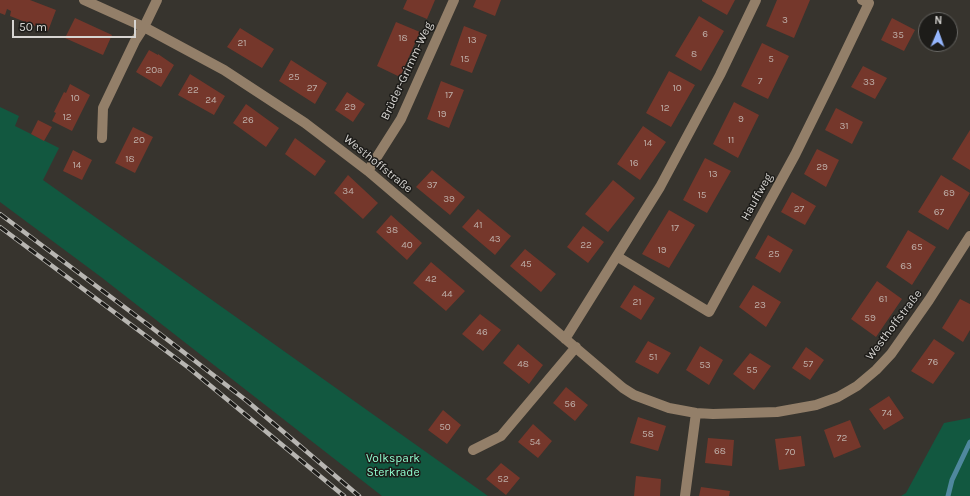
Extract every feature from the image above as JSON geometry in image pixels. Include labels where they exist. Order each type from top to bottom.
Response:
[{"type":"street","name":"Westhoffstraße","points":[[84,0],[144,27],[224,70],[305,123],[368,171],[623,388],[634,395],[669,408],[696,413],[754,413],[816,406],[838,397],[857,386],[876,370],[891,354],[922,312],[970,236]]},
{"type":"street","points":[[102,138],[103,108],[135,41],[144,27],[157,0]]},
{"type":"street","name":"Brüder-Grimm-Weg","points":[[368,171],[402,119],[454,0]]},
{"type":"street","points":[[565,339],[618,257],[660,187],[720,75],[756,0]]},
{"type":"street","name":"Hauffweg","points":[[618,257],[709,312],[795,154],[833,78],[869,3],[862,0]]},
{"type":"street","points":[[473,450],[501,436],[576,347]]},
{"type":"street","points":[[685,496],[696,413]]},
{"type":"green space","name":"Volkspark Sterkrade","points":[[0,107],[19,116],[15,126],[59,148],[43,180],[488,496],[382,496],[101,277],[0,202]]},
{"type":"green space","points":[[970,418],[970,496],[901,496],[906,493],[944,423]]},
{"type":"building","points":[[0,0],[30,0],[56,10],[48,31],[10,16],[11,11],[7,9],[5,15],[0,13]]},
{"type":"building","points":[[407,0],[435,0],[427,19],[403,9]]},
{"type":"building","points":[[476,0],[501,0],[495,16],[473,7]]},
{"type":"building","points":[[702,0],[735,0],[727,15]]},
{"type":"building","points":[[777,0],[810,0],[794,38],[766,26]]},
{"type":"building","points":[[699,16],[724,31],[701,71],[675,56]]},
{"type":"building","points":[[75,18],[112,35],[103,55],[65,38]]},
{"type":"building","points":[[892,18],[915,30],[904,51],[881,40]]},
{"type":"building","points":[[396,22],[420,32],[400,77],[377,66]]},
{"type":"building","points":[[464,26],[487,35],[472,73],[450,65]]},
{"type":"building","points":[[240,28],[274,49],[262,68],[227,47]]},
{"type":"building","points":[[762,43],[789,56],[768,99],[741,86]]},
{"type":"building","points":[[149,50],[158,54],[174,65],[161,87],[136,72]]},
{"type":"building","points":[[291,60],[327,83],[315,104],[279,81]]},
{"type":"building","points":[[863,66],[887,78],[875,99],[851,87]]},
{"type":"building","points":[[669,71],[695,85],[671,127],[646,113]]},
{"type":"building","points":[[190,74],[225,96],[214,115],[178,95]]},
{"type":"building","points":[[441,81],[464,90],[449,128],[427,119]]},
{"type":"building","points":[[70,84],[90,95],[72,131],[52,121],[56,113],[54,112],[64,92],[66,93]]},
{"type":"building","points":[[347,92],[365,104],[353,122],[335,110]]},
{"type":"building","points":[[734,102],[759,115],[738,158],[713,144]]},
{"type":"building","points":[[246,104],[279,128],[266,147],[233,123]]},
{"type":"building","points":[[836,108],[863,122],[852,144],[825,130]]},
{"type":"building","points":[[38,120],[52,127],[44,141],[31,134]]},
{"type":"building","points":[[643,126],[666,142],[640,180],[617,164]]},
{"type":"building","points":[[133,127],[153,137],[135,173],[115,163]]},
{"type":"building","points":[[970,130],[970,170],[952,159]]},
{"type":"building","points":[[295,138],[326,161],[315,176],[285,154]]},
{"type":"building","points":[[817,149],[839,160],[826,187],[804,174]]},
{"type":"building","points":[[73,150],[92,160],[82,180],[63,171]]},
{"type":"building","points":[[705,158],[731,171],[707,213],[683,200]]},
{"type":"building","points":[[432,170],[465,197],[450,215],[416,187]]},
{"type":"building","points":[[348,175],[378,203],[363,219],[334,193]]},
{"type":"building","points":[[941,175],[970,193],[948,230],[918,212]]},
{"type":"building","points":[[613,180],[635,198],[608,232],[585,214]]},
{"type":"building","points":[[792,192],[816,206],[805,225],[781,212]]},
{"type":"building","points":[[478,209],[511,236],[495,255],[462,227]]},
{"type":"building","points":[[669,210],[695,225],[669,268],[642,254]]},
{"type":"building","points":[[391,215],[422,243],[407,260],[376,232]]},
{"type":"building","points":[[583,226],[604,242],[588,263],[567,247]]},
{"type":"building","points":[[908,230],[936,247],[912,285],[886,267]]},
{"type":"building","points":[[768,235],[793,250],[780,273],[755,258]]},
{"type":"building","points":[[525,249],[556,274],[541,292],[510,266]]},
{"type":"building","points":[[431,262],[465,291],[446,311],[413,283]]},
{"type":"building","points":[[877,281],[902,299],[876,337],[851,319]]},
{"type":"building","points":[[634,285],[655,298],[641,320],[620,307]]},
{"type":"building","points":[[753,285],[781,302],[766,327],[739,307]]},
{"type":"building","points":[[960,299],[970,304],[970,330],[963,342],[942,328]]},
{"type":"building","points":[[480,314],[501,330],[483,351],[462,334]]},
{"type":"building","points":[[934,339],[955,353],[933,384],[911,371]]},
{"type":"building","points":[[648,341],[671,353],[658,374],[635,362]]},
{"type":"building","points":[[518,344],[543,365],[529,384],[503,363]]},
{"type":"building","points":[[700,346],[723,360],[709,385],[686,370]]},
{"type":"building","points":[[806,347],[824,360],[810,380],[792,368]]},
{"type":"building","points":[[750,353],[771,366],[754,390],[733,374]]},
{"type":"building","points":[[566,387],[588,405],[575,421],[553,403]]},
{"type":"building","points":[[889,396],[904,418],[884,430],[869,409]]},
{"type":"building","points":[[443,410],[461,425],[447,444],[428,430]]},
{"type":"building","points":[[638,417],[666,426],[658,451],[630,443]]},
{"type":"building","points":[[850,420],[861,447],[834,458],[824,430]]},
{"type":"building","points":[[533,424],[552,441],[538,458],[518,442]]},
{"type":"building","points":[[801,436],[805,466],[779,470],[775,439]]},
{"type":"building","points":[[708,438],[734,440],[732,466],[705,463]]},
{"type":"building","points":[[501,463],[520,478],[506,495],[486,479]]},
{"type":"building","points":[[636,476],[661,479],[660,496],[634,496]]},
{"type":"building","points":[[701,487],[730,491],[729,496],[699,496]]},
{"type":"waterway","points":[[948,496],[952,480],[970,442]]},
{"type":"railway","points":[[0,214],[247,401],[359,496]]},
{"type":"railway","points":[[0,227],[189,368],[344,496]]}]
